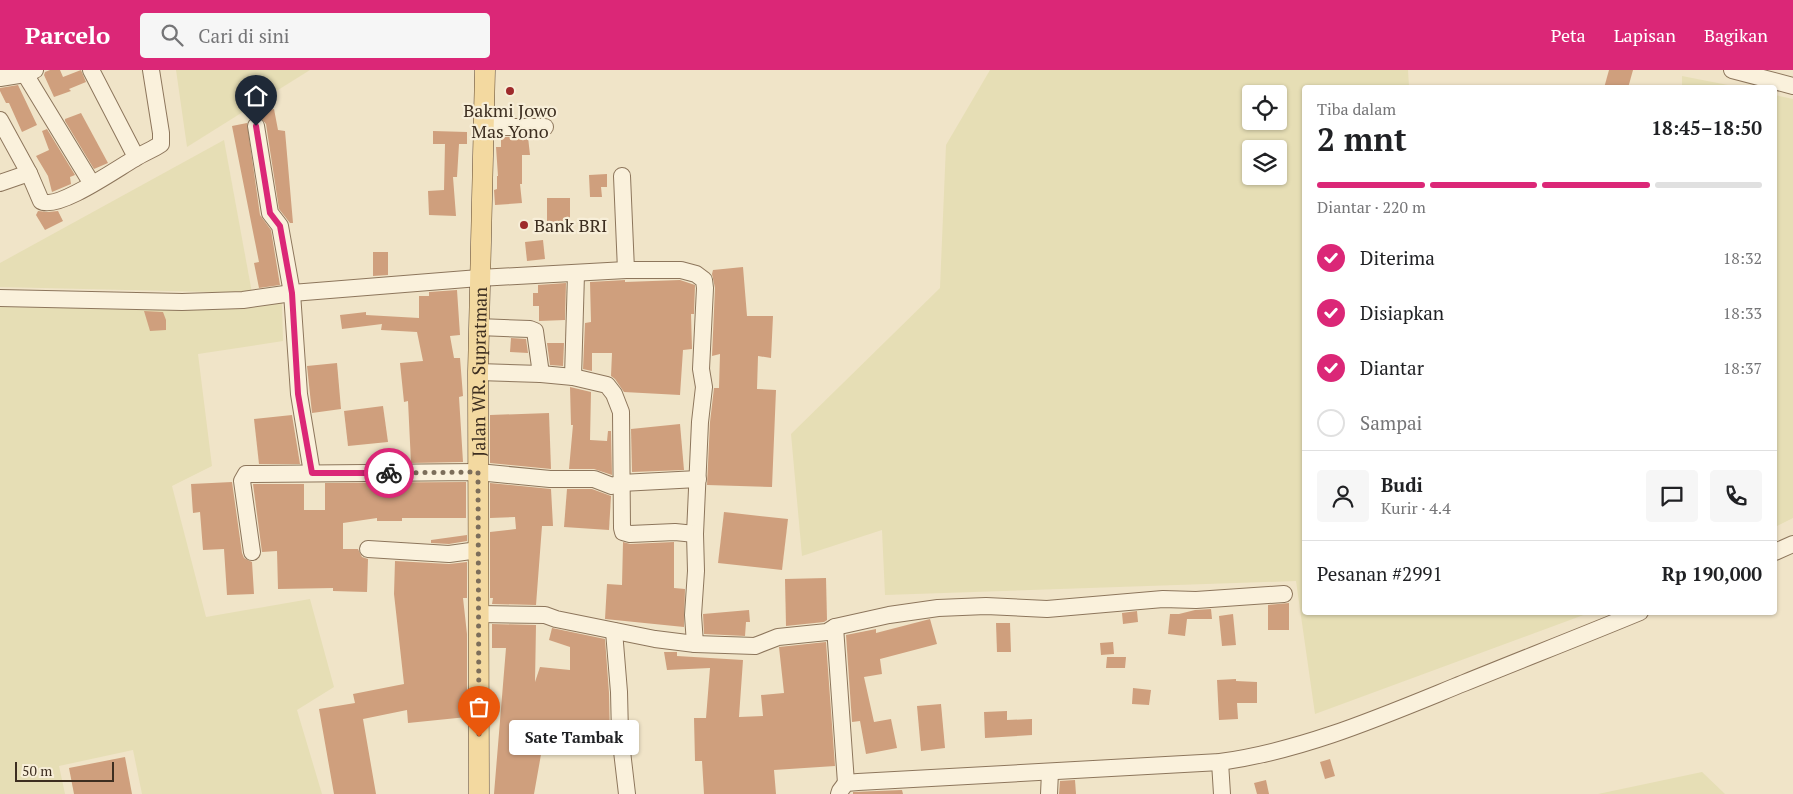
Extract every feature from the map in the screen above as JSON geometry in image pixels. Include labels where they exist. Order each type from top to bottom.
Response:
[{"type":"main road","name":"Jalan WR. Supratman","points":[[479,794],[478,327],[484,70]]},
{"type":"street","points":[[91,70],[136,157]]},
{"type":"street","points":[[0,120],[29,173],[41,201],[44,203],[60,200],[92,184],[161,144],[151,70]]},
{"type":"street","points":[[1732,70],[1793,86]]},
{"type":"street","points":[[0,78],[30,72],[92,184]]},
{"type":"street","points":[[256,126],[270,213],[280,226],[292,293],[298,394],[312,473]]},
{"type":"street","points":[[483,127],[545,127]]},
{"type":"street","points":[[0,183],[29,173]]},
{"type":"street","points":[[622,176],[626,270]]},
{"type":"street","points":[[0,298],[182,302],[243,300],[292,293],[479,278],[626,270],[681,270],[696,274],[704,280],[706,288],[701,369],[704,387],[700,422],[694,534],[696,571],[692,615],[695,644]]},
{"type":"street","points":[[573,377],[576,274]]},
{"type":"street","points":[[478,327],[530,329],[535,331],[541,374]]},
{"type":"street","points":[[478,372],[573,377],[607,385],[621,412],[623,532],[630,534],[675,532],[694,534]]},
{"type":"street","points":[[252,552],[242,481],[246,474],[478,472],[550,479],[594,480],[612,486],[621,483],[698,479]]},
{"type":"street","points":[[1777,551],[1793,544]]},
{"type":"street","points":[[368,549],[449,554],[478,550]]},
{"type":"street","points":[[479,614],[545,615],[655,640],[695,644],[755,646],[778,637],[827,632],[835,627],[889,615],[938,608],[986,606],[1046,609],[1163,599],[1196,600],[1284,594]]},
{"type":"street","points":[[835,627],[843,789],[1050,772],[1220,762],[1257,757],[1321,738],[1383,716],[1633,615]]},
{"type":"street","points":[[614,631],[620,734],[627,794]]},
{"type":"street","points":[[1220,762],[1222,794]]},
{"type":"street","points":[[1049,794],[1050,772]]},
{"type":"shaded area","points":[[176,70],[310,70],[187,147]]},
{"type":"shaded area","points":[[990,70],[1408,70],[1409,85],[1302,85],[1302,615],[1584,615],[1315,714],[1296,581],[885,595],[882,530],[802,556],[791,434],[940,288],[946,145]]},
{"type":"shaded area","points":[[1682,76],[1728,85],[1682,85]]},
{"type":"shaded area","points":[[1777,95],[1793,99],[1793,518],[1777,526]]},
{"type":"shaded area","points":[[224,140],[252,293],[0,287],[0,263]]},
{"type":"shaded area","points":[[282,303],[283,341],[198,354],[212,466],[172,486],[206,617],[310,599],[334,687],[297,710],[322,794],[142,794],[133,750],[59,766],[65,794],[0,794],[0,307],[243,309]]},
{"type":"shaded area","points":[[1702,772],[1725,794],[1598,794]]},
{"type":"building","points":[[60,70],[63,77],[81,70],[86,82],[69,89],[71,91],[54,97],[44,75],[45,72]]},
{"type":"building","points":[[1609,70],[1633,70],[1629,85],[1605,85]]},
{"type":"building","points":[[18,85],[37,125],[22,132],[9,103],[6,103],[0,91],[0,88]]},
{"type":"building","points":[[274,109],[278,130],[285,131],[293,223],[290,223],[279,209],[266,124],[260,117],[259,112]]},
{"type":"building","points":[[81,113],[108,163],[94,169],[65,121],[65,119]]},
{"type":"building","points":[[247,123],[260,215],[271,230],[280,285],[259,288],[254,263],[259,262],[232,126]]},
{"type":"building","points":[[47,129],[75,175],[70,177],[71,184],[52,192],[48,176],[36,156],[49,150],[42,131]]},
{"type":"building","points":[[433,131],[467,132],[467,144],[459,144],[457,177],[453,177],[456,216],[429,215],[428,191],[444,190],[445,144],[433,144]]},
{"type":"building","points":[[501,137],[528,137],[530,155],[522,155],[522,184],[520,184],[522,203],[495,205],[494,190],[497,189],[498,176],[496,147],[501,147]]},
{"type":"building","points":[[607,174],[607,187],[601,187],[602,197],[590,197],[589,175]]},
{"type":"building","points":[[547,198],[570,198],[570,232],[547,232]]},
{"type":"building","points":[[38,211],[58,211],[63,221],[45,230],[36,215]]},
{"type":"building","points":[[543,240],[545,259],[527,261],[525,242]]},
{"type":"building","points":[[373,252],[388,252],[388,275],[373,276]]},
{"type":"building","points":[[743,267],[747,316],[773,316],[771,358],[758,356],[757,389],[776,390],[772,487],[707,485],[710,422],[714,388],[719,388],[720,354],[712,356],[715,288],[712,274],[713,270]]},
{"type":"building","points":[[625,280],[625,282],[680,280],[695,285],[694,314],[691,314],[692,349],[683,350],[680,395],[624,392],[611,376],[612,353],[592,353],[592,371],[583,369],[585,323],[591,322],[590,282]]},
{"type":"building","points":[[566,283],[565,320],[539,321],[539,306],[533,306],[533,293],[538,293],[538,285]]},
{"type":"building","points":[[457,290],[460,335],[450,336],[454,358],[460,358],[463,396],[459,397],[463,462],[411,463],[408,401],[404,402],[400,363],[423,361],[417,332],[381,330],[382,324],[342,329],[340,315],[366,312],[366,315],[419,318],[419,296],[429,296],[429,292]]},
{"type":"building","points":[[144,311],[163,312],[166,320],[166,330],[150,331]]},
{"type":"building","points":[[511,338],[526,339],[528,353],[510,352]]},
{"type":"building","points":[[547,343],[564,343],[563,366],[550,365]]},
{"type":"building","points":[[337,363],[341,409],[312,413],[307,366]]},
{"type":"building","points":[[570,387],[591,392],[590,440],[607,441],[608,431],[611,431],[612,475],[594,469],[569,469],[573,425],[571,425]]},
{"type":"building","points":[[383,406],[388,442],[348,446],[344,411]]},
{"type":"building","points":[[549,413],[551,469],[490,463],[490,415]]},
{"type":"building","points":[[292,415],[300,464],[259,464],[254,419]]},
{"type":"building","points":[[680,424],[684,470],[632,472],[631,429]]},
{"type":"building","points":[[232,482],[242,553],[244,558],[252,562],[254,594],[227,595],[224,549],[203,550],[200,512],[193,513],[191,484]]},
{"type":"building","points":[[466,482],[466,518],[402,518],[402,521],[377,521],[377,518],[343,523],[343,549],[358,549],[362,557],[368,559],[367,592],[333,591],[333,588],[278,589],[277,551],[262,552],[253,484],[304,484],[304,510],[325,510],[325,483]]},
{"type":"building","points":[[490,483],[551,489],[553,526],[542,526],[536,605],[492,604],[493,598],[490,598],[490,532],[516,529],[515,517],[490,518]]},
{"type":"building","points":[[567,489],[592,489],[611,496],[609,530],[564,527]]},
{"type":"building","points":[[724,512],[788,519],[782,570],[718,563]]},
{"type":"building","points":[[467,535],[467,541],[449,544],[431,543],[431,540]]},
{"type":"building","points":[[623,542],[630,544],[674,542],[674,588],[685,589],[684,627],[605,619],[607,584],[622,585]]},
{"type":"building","points":[[395,561],[449,564],[467,562],[467,598],[463,598],[467,634],[467,717],[408,723],[407,710],[363,719],[376,794],[334,794],[319,709],[355,703],[353,694],[404,684],[394,594]]},
{"type":"building","points":[[826,578],[827,620],[824,622],[786,626],[785,579]]},
{"type":"building","points":[[1289,603],[1289,630],[1268,630],[1268,605]]},
{"type":"building","points":[[1211,609],[1212,619],[1187,619],[1185,636],[1168,634],[1170,614]]},
{"type":"building","points":[[749,610],[750,622],[746,622],[745,636],[704,634],[703,614]]},
{"type":"building","points":[[1137,611],[1138,622],[1123,624],[1122,613]]},
{"type":"building","points":[[1233,614],[1236,645],[1222,646],[1219,616]]},
{"type":"building","points":[[930,619],[937,644],[880,659],[882,674],[864,677],[874,722],[891,719],[897,748],[866,754],[860,721],[852,722],[846,635],[876,629],[876,633]]},
{"type":"building","points":[[996,623],[1010,623],[1011,652],[997,652]]},
{"type":"building","points":[[492,624],[536,625],[535,682],[540,667],[570,670],[570,647],[549,640],[552,628],[605,639],[610,739],[545,732],[534,794],[494,794],[506,648],[492,648]]},
{"type":"building","points":[[826,642],[835,766],[774,770],[776,794],[704,794],[702,761],[695,761],[694,718],[706,718],[710,668],[667,670],[664,652],[677,652],[677,656],[743,660],[739,717],[763,716],[761,695],[784,693],[779,647]]},
{"type":"building","points":[[1113,642],[1114,654],[1101,655],[1100,643]]},
{"type":"building","points":[[1107,657],[1126,657],[1125,668],[1106,668]]},
{"type":"building","points":[[1236,679],[1236,681],[1257,682],[1257,703],[1237,703],[1238,719],[1219,720],[1217,680]]},
{"type":"building","points":[[1133,688],[1151,690],[1149,705],[1132,704]]},
{"type":"building","points":[[941,704],[945,748],[921,751],[917,706]]},
{"type":"building","points":[[1007,711],[1007,720],[1032,719],[1032,735],[985,738],[984,712]]},
{"type":"building","points":[[125,757],[132,794],[74,794],[69,768]]},
{"type":"building","points":[[1330,759],[1335,776],[1325,779],[1320,762]]},
{"type":"building","points":[[1075,780],[1076,794],[1059,794],[1060,781]]},
{"type":"building","points":[[1266,780],[1269,794],[1257,794],[1254,783]]},
{"type":"building","points":[[902,790],[903,794],[853,794],[853,792]]},
{"type":"way so far","points":[[389,473],[478,472],[479,737]]},
{"type":"place","name":"Bakmi Jowo Mas Yono","points":[[510,91]]},
{"type":"place","name":"Bank BRI","points":[[524,225]]},
{"type":"place","name":"Sate Tambak","points":[[479,737]]},
{"type":"route","points":[[256,126],[270,213],[280,226],[292,293],[298,394],[312,473],[389,473]]}]
